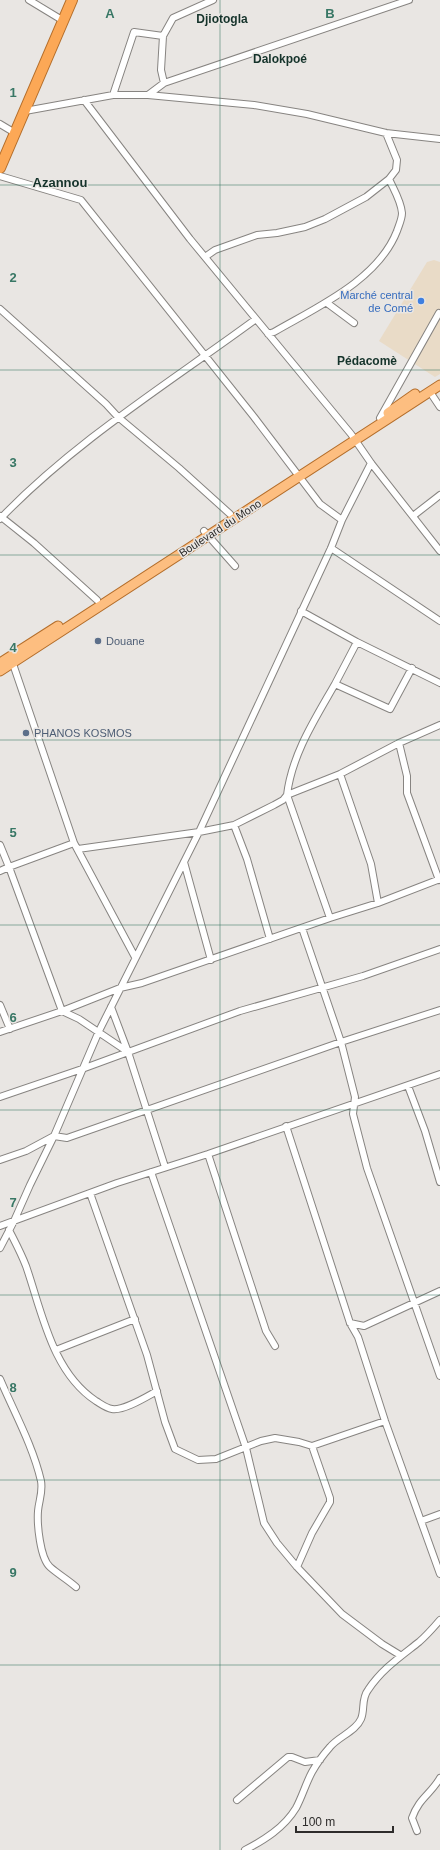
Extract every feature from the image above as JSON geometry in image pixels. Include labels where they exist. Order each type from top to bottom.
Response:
[{"type":"highway","points":[[0,168],[25,112],[62,20],[72,0]]},
{"type":"main road","name":"Boulevard du Mono","points":[[0,663],[12,659],[206,534],[440,378]]},
{"type":"main road","name":"Boulevard du Mono","points":[[353,437],[440,385]]},
{"type":"main road","name":"Boulevard du Mono","points":[[0,671],[12,659],[97,600],[206,534],[230,514],[298,473]]},
{"type":"street","points":[[29,0],[62,20]]},
{"type":"street","points":[[164,83],[161,70],[163,36],[173,18],[212,0]]},
{"type":"street","points":[[148,95],[164,83],[409,0]]},
{"type":"street","points":[[113,95],[134,32],[163,36]]},
{"type":"street","points":[[25,112],[113,95],[148,95],[254,105],[307,114],[386,133],[440,139]]},
{"type":"street","points":[[84,100],[204,257],[353,437],[371,463],[440,551]]},
{"type":"street","points":[[0,124],[15,133]]},
{"type":"street","points":[[204,257],[215,250],[256,235],[277,233],[305,227],[318,222],[366,197],[389,179],[396,170],[397,160],[386,133]]},
{"type":"street","points":[[0,176],[81,200],[298,473],[320,504],[342,520]]},
{"type":"street","points":[[268,334],[327,303],[356,281],[384,256],[392,242],[400,221],[402,210],[389,179]]},
{"type":"street","points":[[327,303],[354,323]]},
{"type":"street","points":[[0,309],[106,404],[118,417],[180,468],[230,514]]},
{"type":"street","points":[[380,418],[439,313]]},
{"type":"street","points":[[97,600],[34,543],[0,518],[29,490],[118,417],[256,319]]},
{"type":"street","points":[[430,392],[440,407]]},
{"type":"street","points":[[0,1248],[54,1136],[98,1031],[199,832],[331,548],[342,520],[371,463]]},
{"type":"street","points":[[413,516],[440,495]]},
{"type":"street","points":[[206,534],[236,566]]},
{"type":"street","points":[[331,548],[440,621]]},
{"type":"street","points":[[301,611],[357,642],[440,683]]},
{"type":"street","points":[[330,918],[286,795],[288,782],[298,753],[357,642]]},
{"type":"street","points":[[12,659],[74,843],[135,957]]},
{"type":"street","points":[[335,684],[390,709],[412,668]]},
{"type":"street","points":[[78,849],[199,832],[234,825],[278,802],[286,795],[340,774],[400,743],[440,726]]},
{"type":"street","points":[[0,1032],[62,1011],[120,988],[142,983],[211,960],[330,918],[378,903],[439,880],[407,793],[407,776],[400,743]]},
{"type":"street","points":[[340,774],[371,864],[378,903]]},
{"type":"street","points":[[234,825],[247,859],[270,939]]},
{"type":"street","points":[[0,871],[74,843]]},
{"type":"street","points":[[0,845],[62,1011],[98,1031],[128,1052]]},
{"type":"street","points":[[184,862],[211,960]]},
{"type":"street","points":[[302,928],[341,1042],[355,1104],[353,1114],[367,1168],[440,1376]]},
{"type":"street","points":[[0,1097],[82,1069],[240,1011],[363,976],[440,949]]},
{"type":"street","points":[[0,1005],[10,1029]]},
{"type":"street","points":[[111,1007],[128,1052],[164,1167]]},
{"type":"street","points":[[0,1160],[26,1151],[54,1136],[67,1138],[146,1109],[341,1042],[440,1010]]},
{"type":"street","points":[[0,1226],[164,1167],[208,1154],[440,1074]]},
{"type":"street","points":[[408,1086],[425,1130],[440,1182]]},
{"type":"street","points":[[286,1126],[350,1323],[358,1337],[385,1420],[440,1574]]},
{"type":"street","points":[[208,1154],[266,1332],[275,1346]]},
{"type":"street","points":[[151,1172],[246,1448],[264,1523],[277,1543],[297,1567],[342,1614],[382,1644],[400,1655]]},
{"type":"street","points":[[90,1193],[147,1355],[171,1441],[175,1449],[180,1453],[198,1460],[210,1460],[246,1448],[261,1441],[275,1438],[312,1446],[385,1420]]},
{"type":"street","points":[[9,1230],[26,1265],[56,1350],[64,1367],[74,1382],[85,1393],[104,1406],[112,1409],[121,1409],[157,1391]]},
{"type":"street","points":[[358,1337],[364,1326],[440,1291]]},
{"type":"street","points":[[56,1350],[134,1319]]},
{"type":"street","points":[[350,1323],[364,1326]]},
{"type":"street","points":[[0,1379],[28,1441],[41,1481],[42,1493],[39,1501],[38,1517],[39,1535],[45,1560],[49,1567],[76,1587]]},
{"type":"street","points":[[297,1567],[312,1532],[330,1502],[330,1498],[312,1446]]},
{"type":"street","points":[[421,1520],[440,1514]]},
{"type":"street","points":[[245,1850],[267,1838],[296,1809],[312,1771],[336,1740],[359,1723],[362,1718],[362,1703],[366,1691],[400,1655],[421,1641],[440,1620]]},
{"type":"street","points":[[237,1800],[288,1757],[305,1762],[320,1760]]},
{"type":"street","points":[[417,1831],[412,1818],[415,1809],[425,1794],[437,1784],[440,1778]]},
{"type":"shaded area","name":"Marché central de Comé","points":[[434,260],[440,262],[440,374],[435,377],[379,341],[427,262]]},
{"type":"place","name":"Marché central de Comé","points":[[421,301]]},
{"type":"place","name":"Douane","points":[[98,641]]},
{"type":"place","name":"PHANOS KOSMOS","points":[[26,733]]},
{"type":"district","name":"Djiotogla","points":[[222,19]]},
{"type":"district","name":"Dalokpoé","points":[[280,59]]},
{"type":"district","name":"Azannou","points":[[60,182]]},
{"type":"district","name":"Pédacomè","points":[[367,361]]}]
